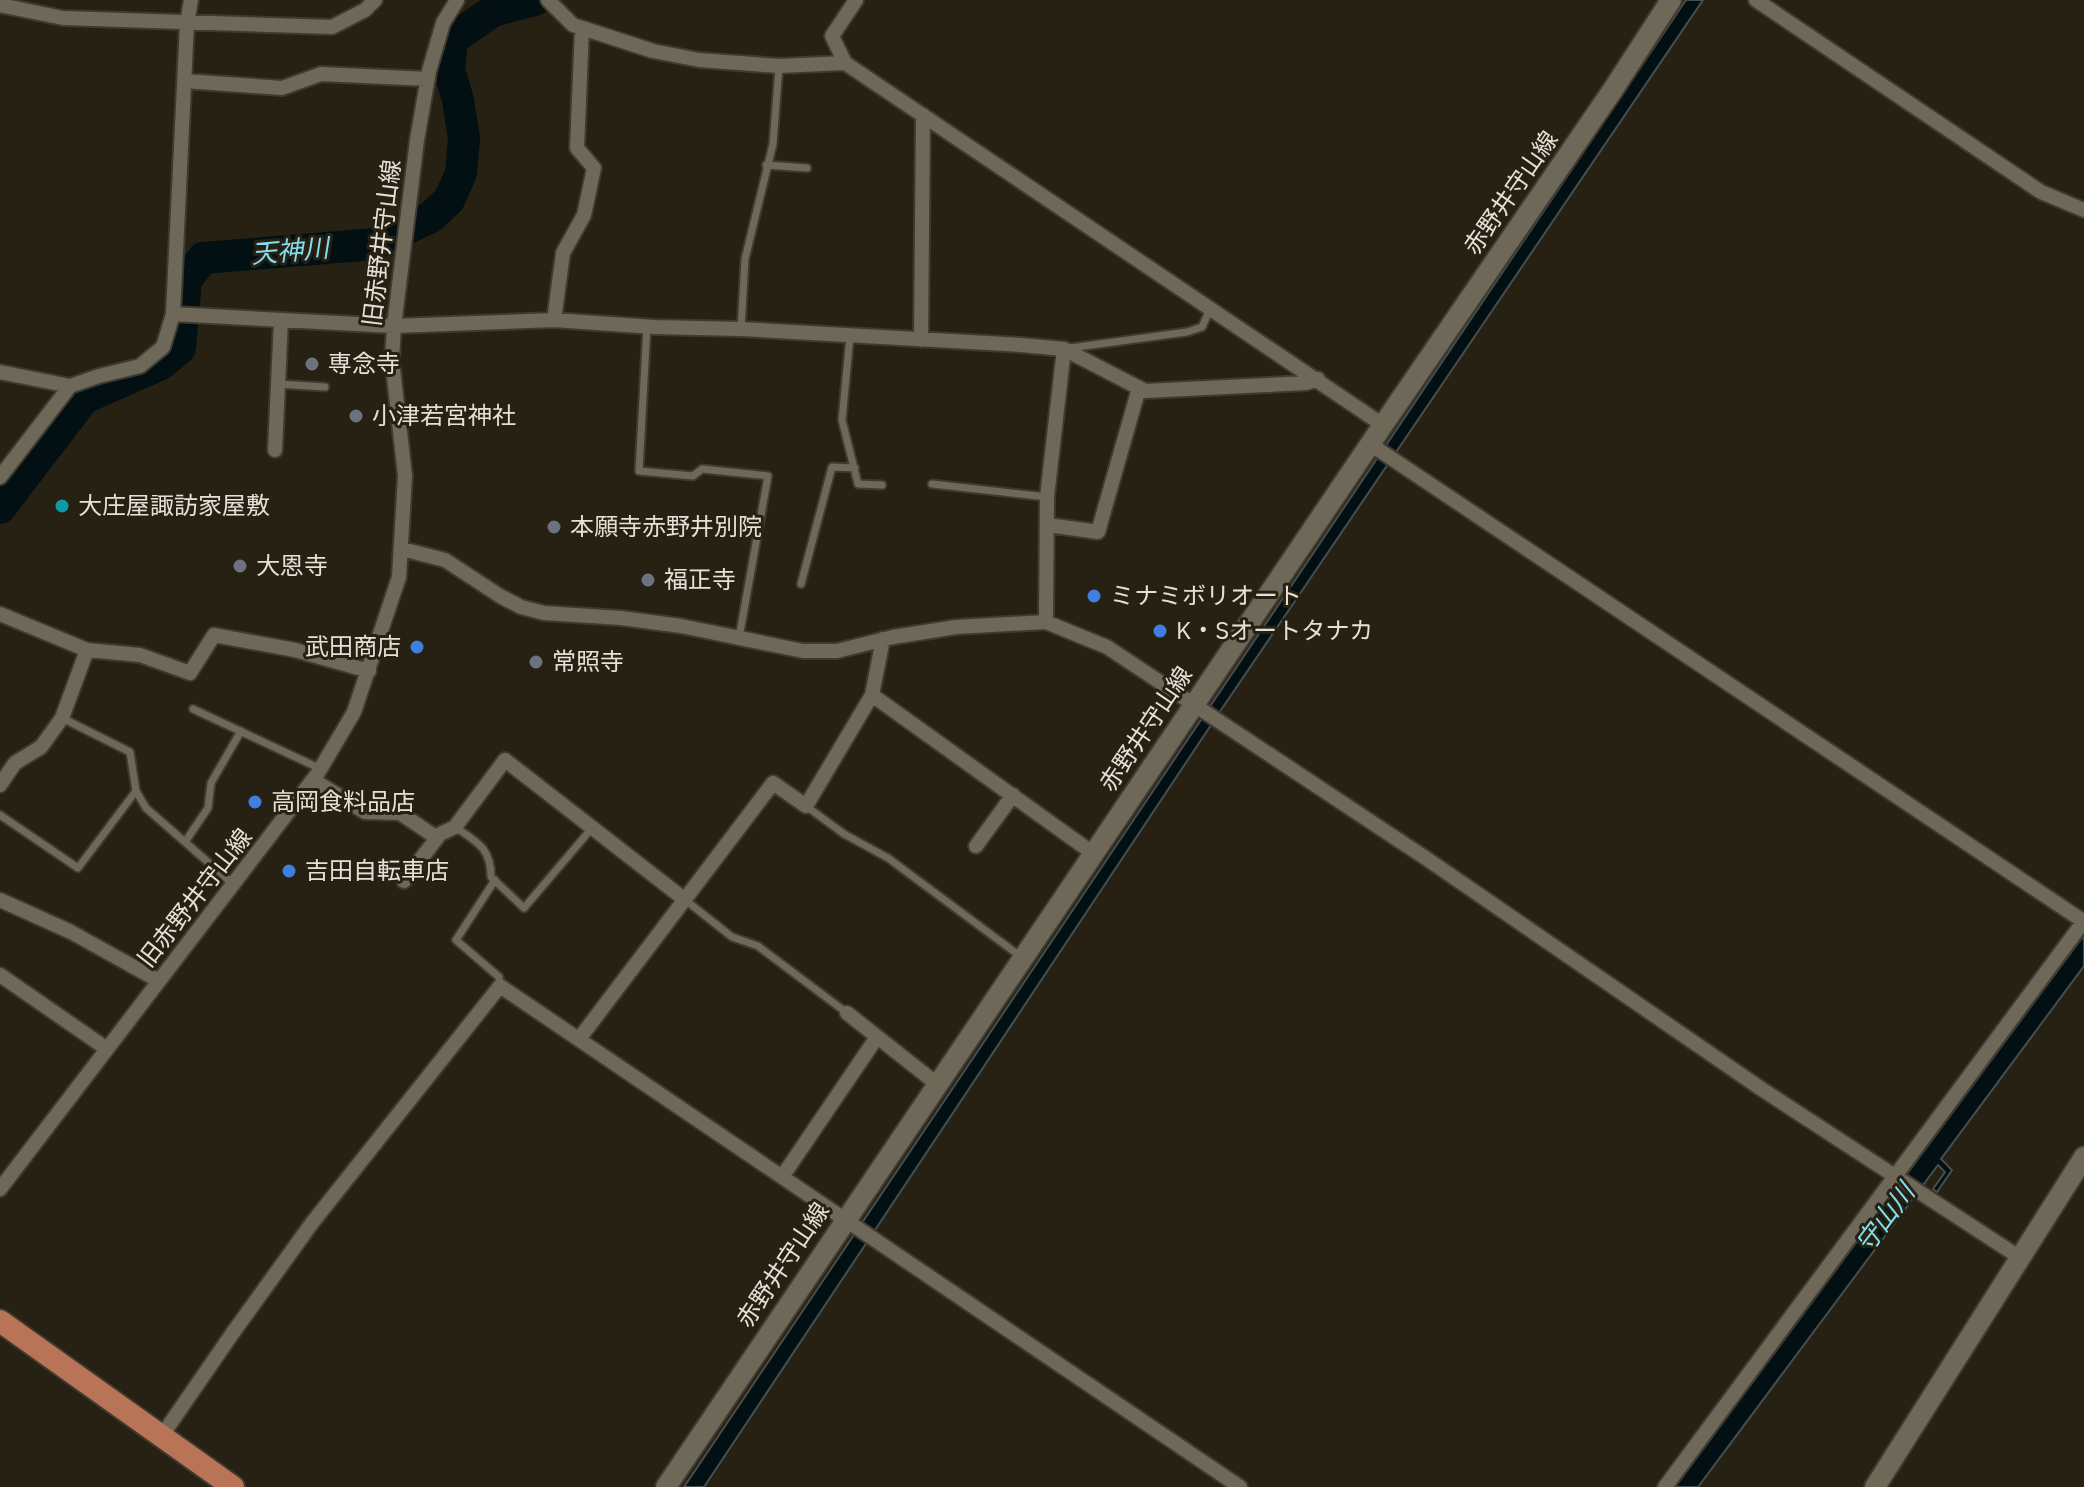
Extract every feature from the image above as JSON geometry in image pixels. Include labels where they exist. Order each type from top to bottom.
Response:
[{"type":"main road","name":"赤野井守山線","points":[[666,1487],[1671,0]]},
{"type":"main road","points":[[1875,1487],[2084,1157]]},
{"type":"main road","points":[[0,1321],[233,1487]]},
{"type":"street","points":[[0,372],[70,386],[140,366],[163,347],[173,314],[187,23],[191,0]]},
{"type":"street","points":[[0,5],[63,18],[293,23],[332,27],[365,10],[375,0]]},
{"type":"street","name":"旧赤野井守山線","points":[[0,1189],[317,774],[354,712],[399,577],[405,476],[392,359],[394,326],[415,155],[428,79],[443,23],[457,0]]},
{"type":"street","points":[[548,0],[573,25],[668,54],[699,60],[779,66],[845,63]]},
{"type":"street","points":[[856,0],[832,36],[845,63],[1383,425]]},
{"type":"street","points":[[1756,0],[2041,192],[2084,210]]},
{"type":"street","points":[[554,320],[563,253],[584,215],[594,168],[577,148],[582,28]]},
{"type":"street","points":[[185,81],[282,88],[321,74],[428,79]]},
{"type":"street","points":[[921,340],[923,115]]},
{"type":"street","points":[[173,314],[394,326],[554,320],[1064,349],[1145,391],[1212,390],[1306,383],[1318,379]]},
{"type":"street","points":[[275,450],[281,320]]},
{"type":"street","points":[[1046,622],[1047,497],[1064,349]]},
{"type":"street","points":[[0,477],[70,386]]},
{"type":"street","points":[[1048,525],[1098,532],[1139,388]]},
{"type":"street","points":[[1370,444],[2084,921],[1665,1487]]},
{"type":"street","points":[[402,549],[445,560],[500,596],[532,610],[636,620],[803,651],[837,651],[883,639],[956,627],[1046,622],[1107,647],[1763,1090],[2019,1257]]},
{"type":"street","points":[[0,614],[87,650],[140,655],[190,673],[214,635],[295,650],[369,671]]},
{"type":"street","points":[[579,1039],[773,783],[806,806],[872,695],[883,639]]},
{"type":"street","points":[[0,785],[15,763],[41,747],[62,718],[87,650]]},
{"type":"street","points":[[872,695],[1094,854]]},
{"type":"street","points":[[404,881],[437,838],[455,827],[505,760],[684,899]]},
{"type":"street","points":[[317,774],[365,812],[400,813],[437,838]]},
{"type":"street","points":[[976,846],[1013,795]]},
{"type":"street","points":[[0,900],[71,932],[159,981]]},
{"type":"street","points":[[0,976],[107,1049]]},
{"type":"street","points":[[161,1437],[312,1223],[500,986],[1240,1487]]},
{"type":"street","points":[[847,1013],[937,1084]]},
{"type":"street","points":[[782,1177],[877,1037]]},
{"type":"lane","points":[[741,329],[745,259],[773,144],[779,66]]},
{"type":"lane","points":[[766,165],[807,168]]},
{"type":"lane","points":[[1064,349],[1187,332],[1202,327],[1211,307]]},
{"type":"lane","points":[[647,326],[639,471],[693,476],[702,469],[768,476],[739,638]]},
{"type":"lane","points":[[850,336],[842,420],[858,484],[882,485]]},
{"type":"lane","points":[[278,384],[325,387]]},
{"type":"lane","points":[[801,584],[832,467],[855,468]]},
{"type":"lane","points":[[932,484],[1047,497]]},
{"type":"lane","points":[[193,709],[241,731],[317,774]]},
{"type":"lane","points":[[62,718],[130,752],[136,791],[146,808],[233,884]]},
{"type":"lane","points":[[185,842],[208,808],[211,783],[241,731]]},
{"type":"lane","points":[[0,815],[78,868],[136,791]]},
{"type":"lane","points":[[806,806],[844,834],[888,858],[1023,959]]},
{"type":"lane","points":[[455,827],[482,846],[491,862],[491,877],[524,908],[592,828]]},
{"type":"lane","points":[[495,880],[456,940],[499,977],[500,986]]},
{"type":"lane","points":[[684,899],[732,937],[758,946],[847,1013]]},
{"type":"water","points":[[1686,0],[1703,0],[1221,710],[704,1487],[684,1487]]},
{"type":"water","name":"守山川","points":[[2084,935],[2084,966],[1941,1159],[1952,1170],[1937,1192],[1933,1189],[1945,1172],[1938,1165],[1698,1487],[1675,1487]]},
{"type":"waterway","name":"天神川","points":[[0,508],[84,398],[161,364],[180,348],[186,280],[203,258],[375,244],[431,217],[449,200],[461,173],[464,139],[458,100],[449,70],[452,39],[493,11],[535,0]]},
{"type":"place","name":"専念寺","points":[[312,364]]},
{"type":"place","name":"小津若宮神社","points":[[356,416]]},
{"type":"place","name":"大庄屋諏訪家屋敷","points":[[62,506]]},
{"type":"place","name":"本願寺赤野井別院","points":[[554,527]]},
{"type":"place","name":"大恩寺","points":[[240,566]]},
{"type":"place","name":"福正寺","points":[[648,580]]},
{"type":"place","name":"ミナミボリオート","points":[[1094,596]]},
{"type":"place","name":"K・Sオートタナカ","points":[[1160,631]]},
{"type":"place","name":"武田商店","points":[[417,647]]},
{"type":"place","name":"常照寺","points":[[536,662]]},
{"type":"place","name":"高岡食料品店","points":[[255,802]]},
{"type":"place","name":"吉田自転車店","points":[[289,871]]}]
